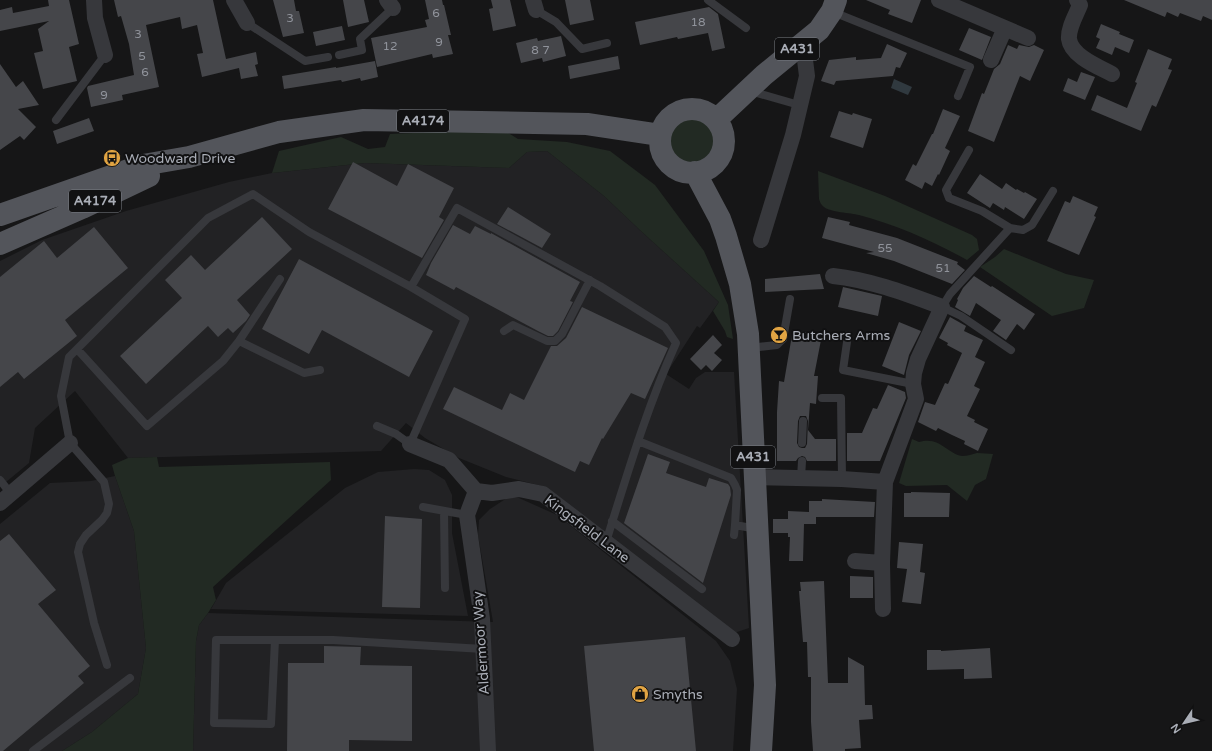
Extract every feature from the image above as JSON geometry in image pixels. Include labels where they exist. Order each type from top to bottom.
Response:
[{"type":"main road","name":"A431","points":[[716,120],[764,75],[819,30],[834,6]]},
{"type":"main road","points":[[694,109],[706,112],[716,120],[722,129],[724,138],[722,151],[715,162],[707,169],[686,172],[674,167],[665,158],[661,146],[660,135],[671,116],[682,110],[694,109]]},
{"type":"main road","name":"A4174","points":[[0,215],[143,165],[188,157],[279,132],[364,120],[587,124],[660,135]]},
{"type":"main road","name":"A4174","points":[[0,244],[82,208],[188,157]]},
{"type":"main road","name":"A431","points":[[694,172],[720,219],[726,236],[740,284],[748,334],[765,685],[761,751]]},
{"type":"main road","name":"A4174","points":[[0,232],[82,208]]},
{"type":"street","points":[[94,0],[95,18],[105,55]]},
{"type":"street","points":[[234,0],[246,23]]},
{"type":"street","points":[[939,0],[1028,38]]},
{"type":"street","points":[[1077,0],[1080,5],[1070,30],[1069,39],[1073,50],[1083,58],[1112,74]]},
{"type":"street","points":[[991,60],[1005,28]]},
{"type":"street","points":[[761,240],[793,135],[807,76],[803,44]]},
{"type":"street","points":[[833,276],[871,283],[942,307],[918,359],[913,384],[916,399],[884,482],[882,563],[883,609]]},
{"type":"street","points":[[5,498],[70,444]]},
{"type":"street","points":[[410,444],[449,460],[476,490]]},
{"type":"street","points":[[754,477],[842,479],[884,482]]},
{"type":"street","name":"Kingsfield Lane","points":[[476,490],[492,493],[519,489],[543,494],[732,639]]},
{"type":"street","name":"Aldermoor Way","points":[[476,490],[467,515],[482,618],[488,751]]},
{"type":"street","points":[[856,561],[882,563]]},
{"type":"lane","points":[[708,0],[746,28]]},
{"type":"lane","points":[[339,55],[362,50],[360,38],[390,4]]},
{"type":"lane","points":[[534,5],[556,22],[582,48],[607,43]]},
{"type":"lane","points":[[834,6],[970,67],[958,96]]},
{"type":"lane","points":[[246,23],[305,60],[328,57]]},
{"type":"lane","points":[[56,120],[105,55]]},
{"type":"lane","points":[[748,90],[800,105]]},
{"type":"lane","points":[[969,150],[946,190],[950,198],[982,211],[1010,228],[1023,230],[1032,224],[1053,190]]},
{"type":"lane","points":[[107,665],[94,623],[78,552],[80,544],[86,535],[102,520],[107,513],[109,504],[104,482],[70,444],[61,396],[69,357],[208,218],[253,194],[309,232],[411,287],[465,320],[410,444],[396,434],[377,426]]},
{"type":"lane","points":[[411,287],[457,208],[590,280],[665,327],[676,343],[661,376],[638,441],[606,542]]},
{"type":"lane","points":[[1010,228],[950,294],[942,307],[961,316],[1011,350]]},
{"type":"lane","points":[[77,349],[148,426],[223,361],[239,341],[280,279]]},
{"type":"lane","points":[[504,331],[513,326],[547,341],[555,341],[562,334],[590,280]]},
{"type":"lane","points":[[748,348],[777,345],[783,339],[790,299]]},
{"type":"lane","points":[[848,335],[843,370],[913,384]]},
{"type":"lane","points":[[239,341],[304,373],[320,370]]},
{"type":"lane","points":[[822,398],[841,398],[842,479]]},
{"type":"lane","points":[[802,443],[803,420]]},
{"type":"lane","points":[[638,441],[730,478],[737,490],[734,535]]},
{"type":"lane","points":[[802,461],[802,478]]},
{"type":"lane","points":[[0,480],[5,498]]},
{"type":"lane","points":[[423,507],[467,515]]},
{"type":"lane","points":[[444,511],[445,588]]},
{"type":"lane","points":[[612,521],[702,589]]},
{"type":"lane","points":[[735,525],[758,529]]},
{"type":"lane","points":[[275,640],[271,724],[214,723],[216,640],[275,640],[333,640],[483,649]]},
{"type":"lane","points":[[33,751],[130,678]]},
{"type":"shaded area","points":[[894,79],[912,87],[908,95],[891,88]]},
{"type":"shaded area","points":[[692,116],[702,118],[710,123],[715,131],[717,141],[715,151],[710,159],[702,164],[692,166],[682,164],[674,159],[669,151],[667,141],[669,131],[674,123],[682,118]]},
{"type":"shaded area","points":[[502,129],[518,139],[567,142],[610,151],[655,185],[704,251],[728,305],[733,339],[727,337],[713,311],[719,302],[604,196],[547,151],[527,152],[509,168],[365,163],[272,173],[279,151],[341,137],[368,149],[385,147],[390,134]]},
{"type":"shaded area","points":[[547,151],[604,196],[719,302],[700,328],[697,326],[666,374],[689,389],[696,378],[705,372],[734,372],[749,628],[734,633],[542,486],[506,477],[459,458],[425,438],[406,423],[381,451],[128,458],[75,391],[35,428],[29,463],[0,487],[0,261],[42,240],[126,211],[229,182],[272,173],[365,163],[509,168],[527,152]]},
{"type":"shaded area","points":[[818,171],[885,196],[972,235],[977,239],[979,250],[967,260],[941,246],[901,229],[859,215],[827,209],[822,205],[819,199]]},
{"type":"shaded area","points":[[1004,249],[1066,274],[1094,280],[1084,308],[1052,316],[980,267]]},
{"type":"shaded area","points":[[912,439],[919,442],[932,441],[938,443],[951,452],[962,456],[977,453],[993,454],[986,479],[975,485],[967,501],[947,485],[906,486],[899,483]]},
{"type":"shaded area","points":[[157,457],[159,467],[330,462],[331,480],[213,587],[216,600],[199,625],[196,641],[193,751],[62,751],[92,732],[138,694],[146,648],[134,531],[112,465],[128,458]]},
{"type":"shaded area","points":[[414,469],[429,470],[445,480],[452,495],[452,533],[468,616],[211,609],[226,583],[345,488],[378,472]]},
{"type":"shaded area","points":[[115,476],[134,531],[146,648],[138,694],[92,732],[62,751],[0,751],[0,524],[50,483],[91,481]]},
{"type":"shaded area","points":[[507,498],[519,498],[557,515],[716,641],[730,661],[737,689],[733,751],[193,751],[196,641],[199,625],[208,613],[493,622],[478,535],[479,520],[490,509]]},
{"type":"building","points":[[48,0],[69,0],[79,44],[69,47],[77,81],[43,89],[34,53],[43,51],[38,29],[49,21],[0,31],[0,10],[12,7],[13,13],[49,6]]},
{"type":"building","points":[[114,0],[213,0],[226,59],[256,52],[258,64],[255,65],[258,76],[241,79],[239,68],[202,77],[197,54],[203,53],[197,25],[182,29],[180,17],[146,25],[159,87],[122,95],[123,100],[91,107],[87,88],[88,86],[134,75],[129,44],[121,16],[118,17]]},
{"type":"building","points":[[273,0],[294,0],[296,11],[299,11],[304,33],[283,37]]},
{"type":"building","points":[[343,0],[364,0],[369,22],[348,27]]},
{"type":"building","points":[[425,0],[442,0],[451,35],[448,35],[453,54],[433,58],[432,54],[377,67],[371,38],[427,27],[425,20],[429,19]]},
{"type":"building","points":[[491,0],[510,0],[516,26],[493,31],[489,9],[493,8]]},
{"type":"building","points":[[565,0],[590,0],[594,20],[570,25]]},
{"type":"building","points":[[866,0],[921,0],[912,23],[888,14],[890,10]]},
{"type":"building","points":[[1124,0],[1212,0],[1212,20],[1203,16],[1201,21],[1180,13],[1178,17],[1167,12],[1165,17]]},
{"type":"building","points":[[709,7],[718,14],[725,48],[712,51],[708,33],[678,39],[677,37],[640,45],[635,22]]},
{"type":"building","points":[[1101,24],[1134,40],[1129,53],[1115,47],[1112,55],[1096,48],[1100,39],[1096,37]]},
{"type":"building","points":[[342,26],[345,40],[316,46],[313,32]]},
{"type":"building","points":[[969,28],[991,37],[982,60],[959,50]]},
{"type":"building","points":[[561,36],[566,56],[543,62],[542,58],[521,63],[516,43],[537,38],[538,41]]},
{"type":"building","points":[[887,44],[907,53],[900,68],[896,67],[893,76],[836,81],[834,85],[821,81],[829,60],[856,57],[856,60],[881,58]]},
{"type":"building","points":[[1008,45],[1017,49],[1019,45],[1029,47],[1034,45],[1044,50],[1030,81],[1020,76],[994,142],[968,131],[982,93],[984,94],[994,69],[1000,64]]},
{"type":"building","points":[[1148,49],[1172,59],[1168,69],[1172,70],[1156,107],[1152,105],[1141,131],[1091,110],[1097,95],[1127,108]]},
{"type":"building","points":[[618,56],[620,69],[570,79],[568,66]]},
{"type":"building","points":[[375,61],[378,77],[361,81],[360,78],[342,82],[341,80],[284,89],[282,76]]},
{"type":"building","points":[[0,64],[16,87],[23,81],[39,105],[18,109],[36,127],[24,140],[20,136],[0,150]]},
{"type":"building","points":[[1081,72],[1095,77],[1085,100],[1063,91],[1068,78],[1077,82]]},
{"type":"building","points":[[943,109],[960,116],[945,148],[950,151],[939,175],[938,174],[932,186],[925,182],[922,189],[905,180],[913,164],[916,166],[933,134]]},
{"type":"building","points":[[839,111],[852,115],[853,113],[872,119],[863,148],[830,137]]},
{"type":"building","points":[[89,118],[94,131],[57,144],[53,131]]},
{"type":"building","points":[[353,162],[397,186],[408,164],[454,188],[439,217],[444,220],[422,258],[328,209]]},
{"type":"building","points":[[980,174],[1002,189],[1006,183],[1016,190],[1025,192],[1037,199],[1024,219],[1005,207],[1004,210],[993,203],[990,208],[967,193]]},
{"type":"building","points":[[1073,196],[1098,207],[1094,216],[1096,217],[1079,255],[1047,241],[1065,201],[1070,203]]},
{"type":"building","points":[[508,207],[551,234],[542,248],[497,224]]},
{"type":"building","points":[[262,217],[292,249],[237,300],[250,315],[246,321],[233,333],[228,328],[218,337],[208,326],[146,384],[120,356],[182,298],[165,280],[191,255],[205,270]]},
{"type":"building","points":[[828,217],[850,222],[849,225],[897,238],[958,262],[957,264],[965,270],[952,284],[894,261],[866,253],[874,252],[822,238]]},
{"type":"building","points":[[453,225],[470,234],[475,226],[491,233],[580,282],[570,301],[573,302],[558,331],[553,336],[548,336],[538,331],[456,287],[454,290],[426,275],[431,263]]},
{"type":"building","points":[[94,227],[128,268],[65,320],[77,336],[24,379],[18,372],[0,387],[0,277],[44,241],[57,258]]},
{"type":"building","points":[[299,259],[433,331],[409,377],[322,330],[309,354],[262,329]]},
{"type":"building","points":[[820,274],[824,289],[765,292],[765,279]]},
{"type":"building","points":[[974,276],[1035,314],[1024,330],[1017,324],[1006,340],[993,331],[1001,320],[976,303],[970,316],[955,307],[958,300],[957,299],[963,288]]},
{"type":"building","points":[[843,287],[882,296],[878,316],[838,307]]},
{"type":"building","points":[[582,307],[668,348],[645,399],[631,393],[603,439],[602,438],[589,465],[580,461],[575,472],[443,409],[454,387],[502,410],[510,393],[524,400],[551,346],[557,346],[566,338]]},
{"type":"building","points":[[950,317],[966,326],[964,331],[983,340],[975,357],[985,362],[974,386],[980,389],[967,416],[975,420],[974,422],[988,429],[978,451],[964,444],[965,441],[938,428],[936,431],[918,422],[925,402],[935,405],[945,383],[948,384],[962,353],[947,345],[948,343],[939,338]]},
{"type":"building","points":[[899,322],[921,331],[909,355],[904,375],[882,366]]},
{"type":"building","points":[[795,330],[815,334],[814,339],[821,340],[814,376],[818,376],[816,404],[810,403],[808,430],[815,439],[836,439],[836,461],[807,461],[805,457],[802,456],[796,461],[777,461],[777,412],[779,381],[784,382],[792,335],[794,336]],"holes":[[[800,416],[806,416],[808,421],[807,444],[805,448],[802,448],[799,447],[797,443],[798,421]]]},
{"type":"building","points":[[713,335],[722,345],[714,353],[722,360],[712,371],[706,365],[701,370],[690,359]]},
{"type":"building","points":[[888,385],[905,392],[906,398],[880,461],[847,461],[847,433],[862,433],[873,408],[877,409]]},
{"type":"building","points":[[648,454],[670,462],[666,473],[706,487],[709,478],[728,484],[730,487],[731,495],[703,583],[624,523]]},
{"type":"building","points":[[904,493],[950,493],[949,517],[904,517]]},
{"type":"building","points":[[822,499],[875,502],[874,517],[816,517],[816,524],[804,524],[803,561],[789,561],[790,537],[788,537],[788,533],[773,533],[773,519],[788,519],[788,511],[809,512],[809,501],[822,501]]},
{"type":"building","points":[[385,516],[422,519],[420,608],[382,607]]},
{"type":"building","points":[[9,534],[56,590],[38,604],[90,666],[78,676],[84,683],[3,751],[0,751],[0,541]]},
{"type":"building","points":[[899,542],[923,544],[920,572],[925,573],[921,604],[902,602],[907,569],[897,568]]},
{"type":"building","points":[[850,576],[873,577],[873,598],[850,598]]},
{"type":"building","points":[[824,581],[828,683],[848,683],[848,657],[864,666],[865,705],[872,705],[873,719],[859,720],[861,748],[845,749],[845,751],[813,751],[811,722],[811,677],[808,677],[807,642],[803,642],[799,591],[801,591],[800,582]]},
{"type":"building","name":"Smyths","points":[[685,637],[696,751],[594,751],[584,646]]},
{"type":"building","points":[[324,646],[361,647],[360,665],[412,666],[412,741],[349,740],[349,751],[287,751],[288,663],[324,663]]},
{"type":"building","points":[[990,648],[992,678],[964,679],[964,669],[927,670],[927,650],[941,651]]},
{"type":"place","name":"Woodward Drive","points":[[112,158]]},
{"type":"place","name":"Butchers Arms","points":[[779,335]]},
{"type":"place","name":"Smyths","points":[[640,694]]}]
